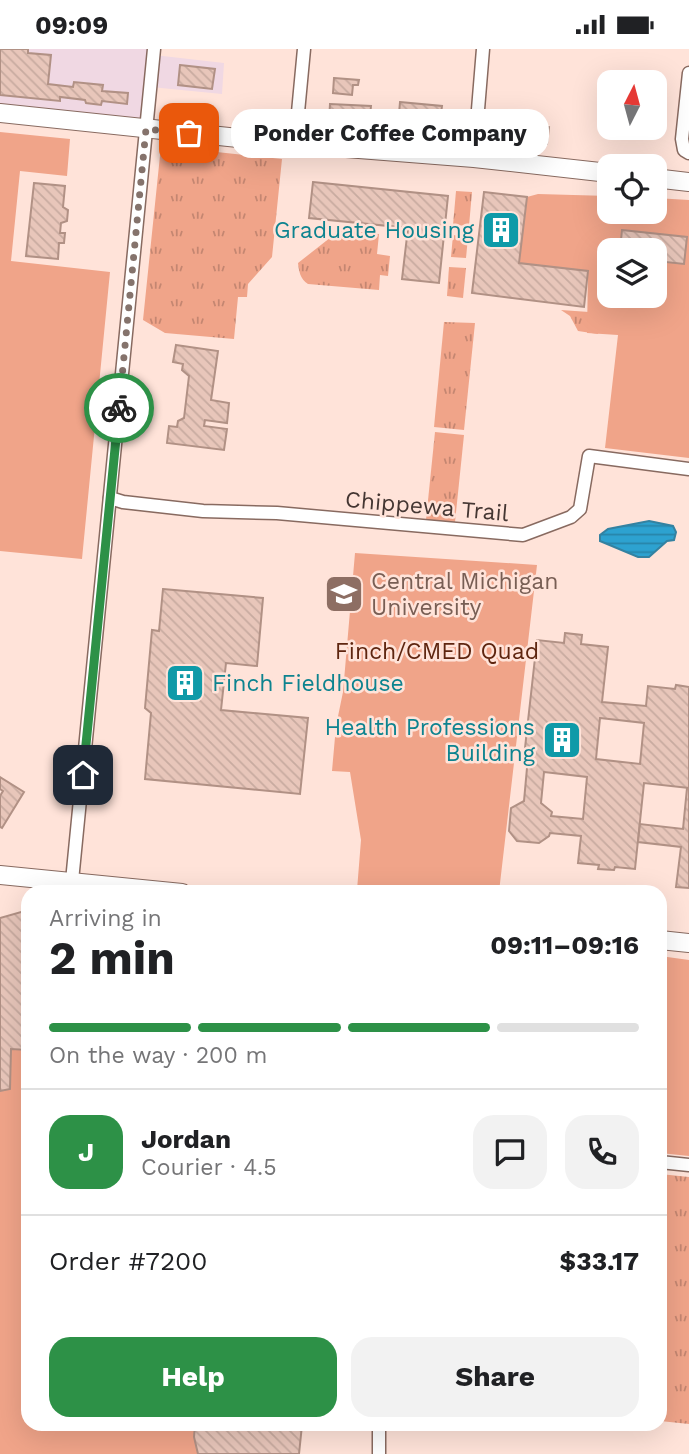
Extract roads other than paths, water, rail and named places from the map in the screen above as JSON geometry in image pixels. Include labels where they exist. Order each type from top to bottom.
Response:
[{"type":"street","points":[[72,881],[154,49]]},
{"type":"street","points":[[295,144],[304,49]]},
{"type":"street","points":[[474,158],[484,49]]},
{"type":"street","points":[[689,73],[682,139],[684,150],[689,153]]},
{"type":"street","points":[[0,113],[597,172]]},
{"type":"street","points":[[667,179],[689,182]]},
{"type":"street","name":"Chippewa Trail","points":[[110,498],[122,502],[203,512],[277,513],[517,535],[530,533],[571,517],[580,509],[589,456],[689,469]]},
{"type":"street","points":[[0,875],[108,885]]},
{"type":"street","points":[[667,941],[689,943]]},
{"type":"street","points":[[667,1163],[689,1165]]},
{"type":"street","points":[[379,1431],[379,1454]]},
{"type":"water","points":[[649,521],[673,526],[676,532],[674,540],[667,541],[649,557],[638,557],[600,541],[600,535],[608,529]]},
{"type":"place","name":"Ponder Coffee Company","points":[[189,133]]},
{"type":"place","name":"Graduate Housing","points":[[501,230]]},
{"type":"place","name":"Central Michigan University","points":[[344,594]]},
{"type":"place","name":"Finch Fieldhouse","points":[[185,683]]},
{"type":"place","name":"Health Professions Building","points":[[562,740]]},
{"type":"park label","name":"Finch/CMED Quad","points":[[437,651]]}]
